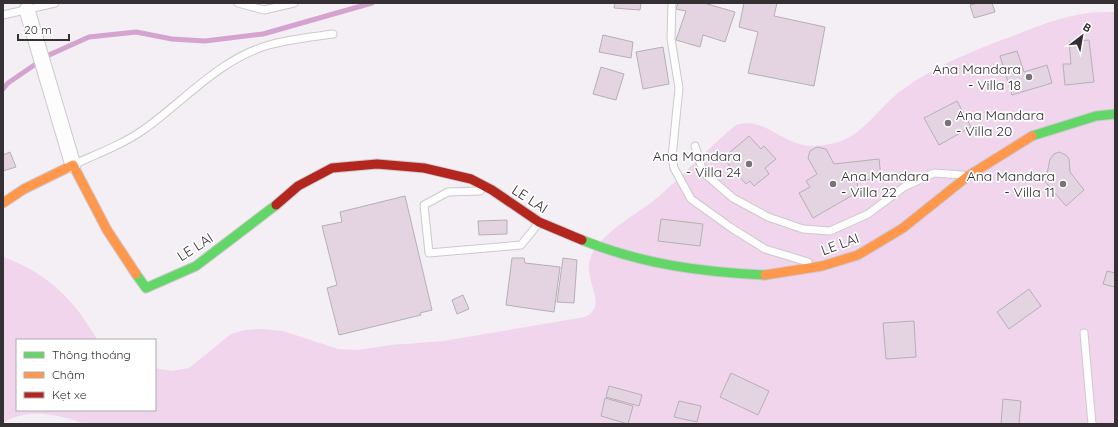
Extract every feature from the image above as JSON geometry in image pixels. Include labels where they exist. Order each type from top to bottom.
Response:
[{"type":"street","points":[[3,203],[24,189],[73,165],[27,10]]},
{"type":"street","name":"LE LAI","points":[[73,165],[106,230],[146,288],[196,266],[261,217],[298,186],[332,168],[377,164],[424,168],[471,179],[492,190],[539,222],[610,251],[668,266],[715,273],[765,275],[822,266],[858,255],[903,228],[968,176],[999,155],[1030,137],[1096,116],[1115,114]]},
{"type":"lane","points":[[3,15],[55,3]]},
{"type":"lane","points":[[238,3],[264,10],[294,3]]},
{"type":"lane","points":[[672,3],[671,39],[679,88],[672,157],[674,168],[691,199],[730,228],[765,249],[822,266]]},
{"type":"lane","points":[[73,165],[129,140],[211,74],[243,56],[269,45],[332,34]]},
{"type":"lane","points":[[695,146],[703,172],[733,198],[768,217],[803,229],[830,231],[868,214],[904,187],[934,173],[968,176]]},
{"type":"lane","points":[[492,190],[448,192],[424,205],[429,253],[521,246],[539,222]]},
{"type":"lane","points":[[1084,333],[1092,424]]},
{"type":"shaded area","points":[[1115,12],[1115,424],[85,424],[44,414],[23,415],[3,423],[3,257],[25,266],[45,278],[63,294],[79,312],[97,339],[16,339],[16,411],[156,411],[156,368],[171,371],[189,368],[231,334],[245,330],[260,329],[283,331],[338,349],[357,350],[391,345],[443,341],[585,317],[592,312],[595,305],[595,298],[589,272],[589,263],[597,246],[613,230],[657,198],[736,125],[745,123],[761,126],[792,141],[809,146],[820,146],[839,142],[848,138],[865,126],[894,96],[902,90],[941,66],[984,47],[1055,20],[1086,13]]},
{"type":"building","points":[[615,3],[641,3],[640,10],[614,8]]},
{"type":"building","points":[[678,3],[704,3],[735,12],[725,42],[703,35],[700,47],[676,40],[686,11],[676,9]]},
{"type":"building","points":[[744,3],[777,3],[774,16],[825,27],[814,86],[748,73],[758,32],[739,27]]},
{"type":"building","points":[[978,3],[992,3],[995,12],[974,18],[970,5]]},
{"type":"building","points":[[603,35],[633,42],[631,58],[599,52]]},
{"type":"building","points":[[1089,40],[1094,82],[1065,85],[1063,64],[1071,64],[1069,42]]},
{"type":"building","points":[[663,47],[669,84],[643,89],[636,52]]},
{"type":"building","name":"Ana Mandara - Villa 18","points":[[1017,51],[1024,72],[1047,65],[1052,83],[1012,95],[1000,56]]},
{"type":"building","points":[[601,67],[624,74],[616,100],[593,94]]},
{"type":"building","name":"Ana Mandara - Villa 20","points":[[957,101],[971,127],[939,145],[924,118]]},
{"type":"building","name":"Ana Mandara - Villa 24","points":[[749,136],[761,149],[764,146],[776,159],[765,168],[769,174],[754,186],[750,181],[746,184],[723,158]]},
{"type":"building","name":"Ana Mandara - Villa 22","points":[[817,147],[826,149],[834,164],[879,159],[881,178],[857,181],[858,192],[813,218],[799,193],[810,187],[806,181],[817,174],[808,158],[810,151]]},
{"type":"building","points":[[10,152],[16,167],[3,171],[3,155]]},
{"type":"building","name":"Ana Mandara - Villa 11","points":[[1059,152],[1066,155],[1069,159],[1070,172],[1084,190],[1066,206],[1042,178],[1047,174],[1050,159],[1054,154]]},
{"type":"building","points":[[405,196],[432,310],[420,313],[421,315],[339,335],[327,288],[337,285],[322,226],[342,222],[340,212]]},
{"type":"building","points":[[661,219],[703,224],[700,246],[658,241]]},
{"type":"building","points":[[507,220],[507,234],[479,235],[478,221]]},
{"type":"building","points":[[512,258],[524,258],[525,263],[560,267],[554,312],[506,305]]},
{"type":"building","points":[[563,258],[577,260],[574,303],[557,302]]},
{"type":"building","points":[[1107,271],[1115,273],[1115,287],[1103,284]]},
{"type":"building","points":[[1029,289],[1041,306],[1009,329],[997,312]]},
{"type":"building","points":[[463,295],[469,309],[457,314],[452,300]]},
{"type":"building","points":[[914,321],[916,357],[886,359],[883,323]]},
{"type":"building","points":[[731,373],[769,391],[758,415],[720,397]]},
{"type":"building","points":[[609,386],[642,395],[639,406],[606,397]]},
{"type":"building","points":[[605,398],[633,406],[628,424],[601,416]]},
{"type":"building","points":[[1003,399],[1021,401],[1019,424],[1001,424]]},
{"type":"building","points":[[679,401],[701,406],[697,422],[674,417]]},
{"type":"waterway","points":[[3,89],[8,83],[49,55],[89,37],[136,32],[172,39],[205,41],[263,34],[372,3]]},
{"type":"traffic: fast","points":[[1032,136],[1096,116],[1115,114]]},
{"type":"traffic: fast","points":[[136,274],[146,288],[196,266],[276,205]]},
{"type":"traffic: fast","points":[[582,240],[649,261],[717,272],[765,275]]},
{"type":"traffic: slow","points":[[765,275],[822,266],[858,255],[903,228],[968,176],[1032,136]]},
{"type":"traffic: slow","points":[[3,203],[24,189],[73,165],[107,230],[136,274]]},
{"type":"traffic: jam","points":[[276,205],[298,186],[332,168],[377,164],[424,168],[471,179],[492,190],[539,222],[582,240]]},
{"type":"place","name":"Ana Mandara - Villa 18","points":[[1029,77]]},
{"type":"place","name":"Ana Mandara - Villa 20","points":[[948,123]]},
{"type":"place","name":"Ana Mandara - Villa 24","points":[[749,164]]},
{"type":"place","name":"Ana Mandara - Villa 22","points":[[833,184]]},
{"type":"place","name":"Ana Mandara - Villa 11","points":[[1063,184]]}]
